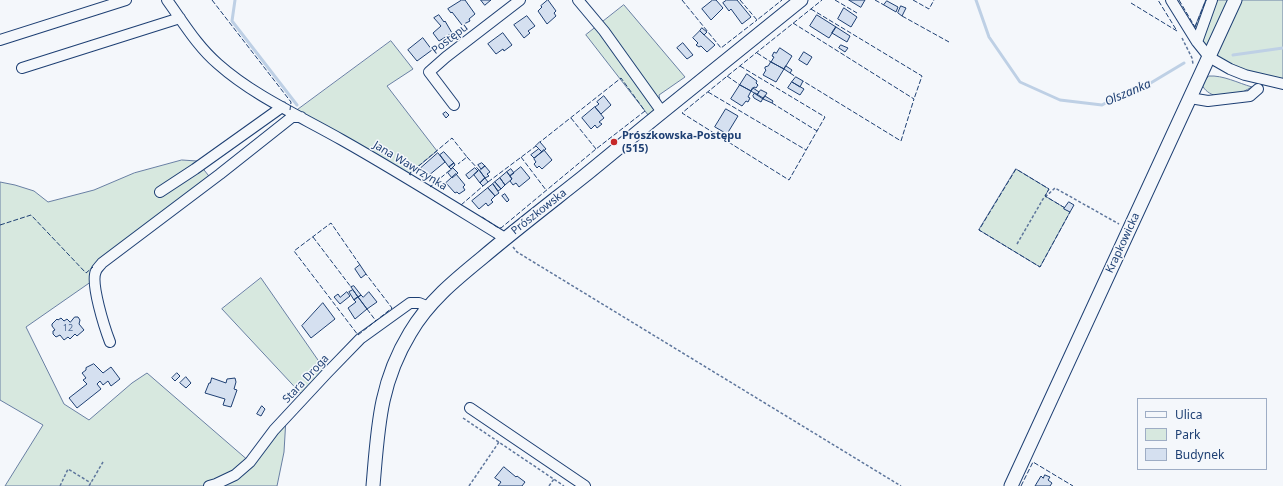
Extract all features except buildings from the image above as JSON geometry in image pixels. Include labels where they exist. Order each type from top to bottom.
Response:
[{"type":"main road","name":"Prószkowska","points":[[373,486],[380,410],[386,387],[392,369],[410,332],[429,307],[455,280],[505,238],[589,172],[801,0]]},
{"type":"main road","name":"Krapkowicka","points":[[1011,486],[1235,0]]},
{"type":"street","points":[[0,40],[126,0]]},
{"type":"street","name":"Jana Wawrzynka","points":[[167,0],[193,36],[218,64],[242,83],[301,118],[392,168],[505,238]]},
{"type":"street","name":"Postępu","points":[[454,105],[429,72],[446,57],[520,0]]},
{"type":"street","points":[[578,0],[604,31],[662,112]]},
{"type":"street","points":[[1171,0],[1197,42],[1209,57],[1230,69],[1245,75],[1283,84]]},
{"type":"street","points":[[1197,42],[1212,0]]},
{"type":"street","points":[[22,68],[180,18]]},
{"type":"street","points":[[1190,98],[1208,101],[1250,96],[1258,89]]},
{"type":"street","points":[[160,192],[282,107]]},
{"type":"street","points":[[110,342],[105,330],[98,303],[95,279],[96,271],[102,263],[220,174],[292,117],[301,118]]},
{"type":"street","name":"Stara Droga","points":[[209,486],[235,475],[250,462],[274,430],[360,339],[410,303],[420,303],[429,307]]},
{"type":"street","points":[[470,408],[585,486]]},
{"type":"path","points":[[1184,22],[1182,37],[1192,58],[1192,77],[1198,80]]},
{"type":"path","points":[[1017,244],[1043,200],[1055,188],[1114,222],[1130,229]]},
{"type":"path","points":[[505,238],[517,252],[901,486]]},
{"type":"path","points":[[463,418],[564,486]]},
{"type":"path","points":[[469,486],[505,432]]},
{"type":"path","points":[[89,486],[103,462]]},
{"type":"path","points":[[60,486],[68,469],[91,483]]},
{"type":"green space","points":[[1206,0],[1283,0],[1283,84],[1230,69],[1197,42],[1195,27]]},
{"type":"green space","points":[[624,5],[685,77],[659,95],[662,112],[652,120],[586,35]]},
{"type":"green space","points":[[391,41],[413,69],[387,86],[437,151],[409,174],[296,111]]},
{"type":"green space","points":[[1209,76],[1225,78],[1252,87],[1241,93],[1216,96],[1208,92],[1202,85]]},
{"type":"green space","points":[[182,160],[197,161],[212,180],[102,263],[95,279],[26,327],[64,404],[89,420],[132,383],[147,373],[250,462],[286,418],[284,452],[277,486],[5,486],[43,425],[0,400],[0,182],[34,191],[48,202],[94,190],[134,173]]},
{"type":"green space","points":[[1016,169],[1049,189],[1045,196],[1070,212],[1040,267],[979,230]]},
{"type":"green space","points":[[261,278],[327,373],[305,398],[222,309]]},
{"type":"waterway","points":[[235,0],[232,21],[297,105]]},
{"type":"waterway","name":"Olszanka","points":[[976,0],[989,37],[1020,82],[1060,100],[1102,105],[1125,92],[1149,84],[1184,63]]},
{"type":"waterway","name":"Olszanka","points":[[1233,55],[1283,48]]},
{"type":"fence","points":[[212,0],[291,102],[290,110]]},
{"type":"fence","points":[[682,0],[721,48],[757,20]]},
{"type":"fence","points":[[740,0],[757,20],[782,0]]},
{"type":"fence","points":[[740,66],[825,117],[789,180],[682,113],[734,71],[822,0]]},
{"type":"fence","points":[[835,0],[857,13]]},
{"type":"fence","points":[[875,0],[884,5]]},
{"type":"fence","points":[[913,0],[929,9],[934,0]]},
{"type":"fence","points":[[1131,3],[1177,31],[1158,0]]},
{"type":"fence","points":[[1179,0],[1195,27]]},
{"type":"fence","points":[[1195,27],[1206,0]]},
{"type":"fence","points":[[811,9],[922,76],[914,99]]},
{"type":"fence","points":[[902,16],[949,42]]},
{"type":"fence","points":[[793,23],[914,99],[901,141],[803,81]]},
{"type":"fence","points":[[757,53],[771,62]]},
{"type":"fence","points":[[790,73],[796,77]]},
{"type":"fence","points":[[727,76],[740,85]]},
{"type":"fence","points":[[482,217],[501,228],[596,149],[645,111],[621,78],[540,142]]},
{"type":"fence","points":[[708,92],[806,150]]},
{"type":"fence","points":[[772,103],[817,131]]},
{"type":"fence","points":[[571,118],[596,149]]},
{"type":"fence","points":[[411,175],[409,174],[452,138],[467,157],[458,164]]},
{"type":"fence","points":[[488,182],[536,146]]},
{"type":"fence","points":[[467,157],[479,170]]},
{"type":"fence","points":[[521,157],[546,190]]},
{"type":"fence","points":[[1065,208],[1045,196],[1049,189],[1016,169],[979,230],[1040,267],[1070,212]]},
{"type":"fence","points":[[430,187],[450,170]]},
{"type":"fence","points":[[461,205],[483,186]]},
{"type":"fence","points":[[0,225],[31,215],[86,273],[93,267]]},
{"type":"fence","points":[[360,265],[331,223],[294,251],[358,335],[392,308],[366,274]]},
{"type":"fence","points":[[313,237],[351,287]]},
{"type":"fence","points":[[367,309],[376,321]]},
{"type":"fence","points":[[1021,486],[1033,462],[1073,486]]},
{"type":"place","name":"Prószkowska-Postępu (515)","points":[[614,142]]}]
